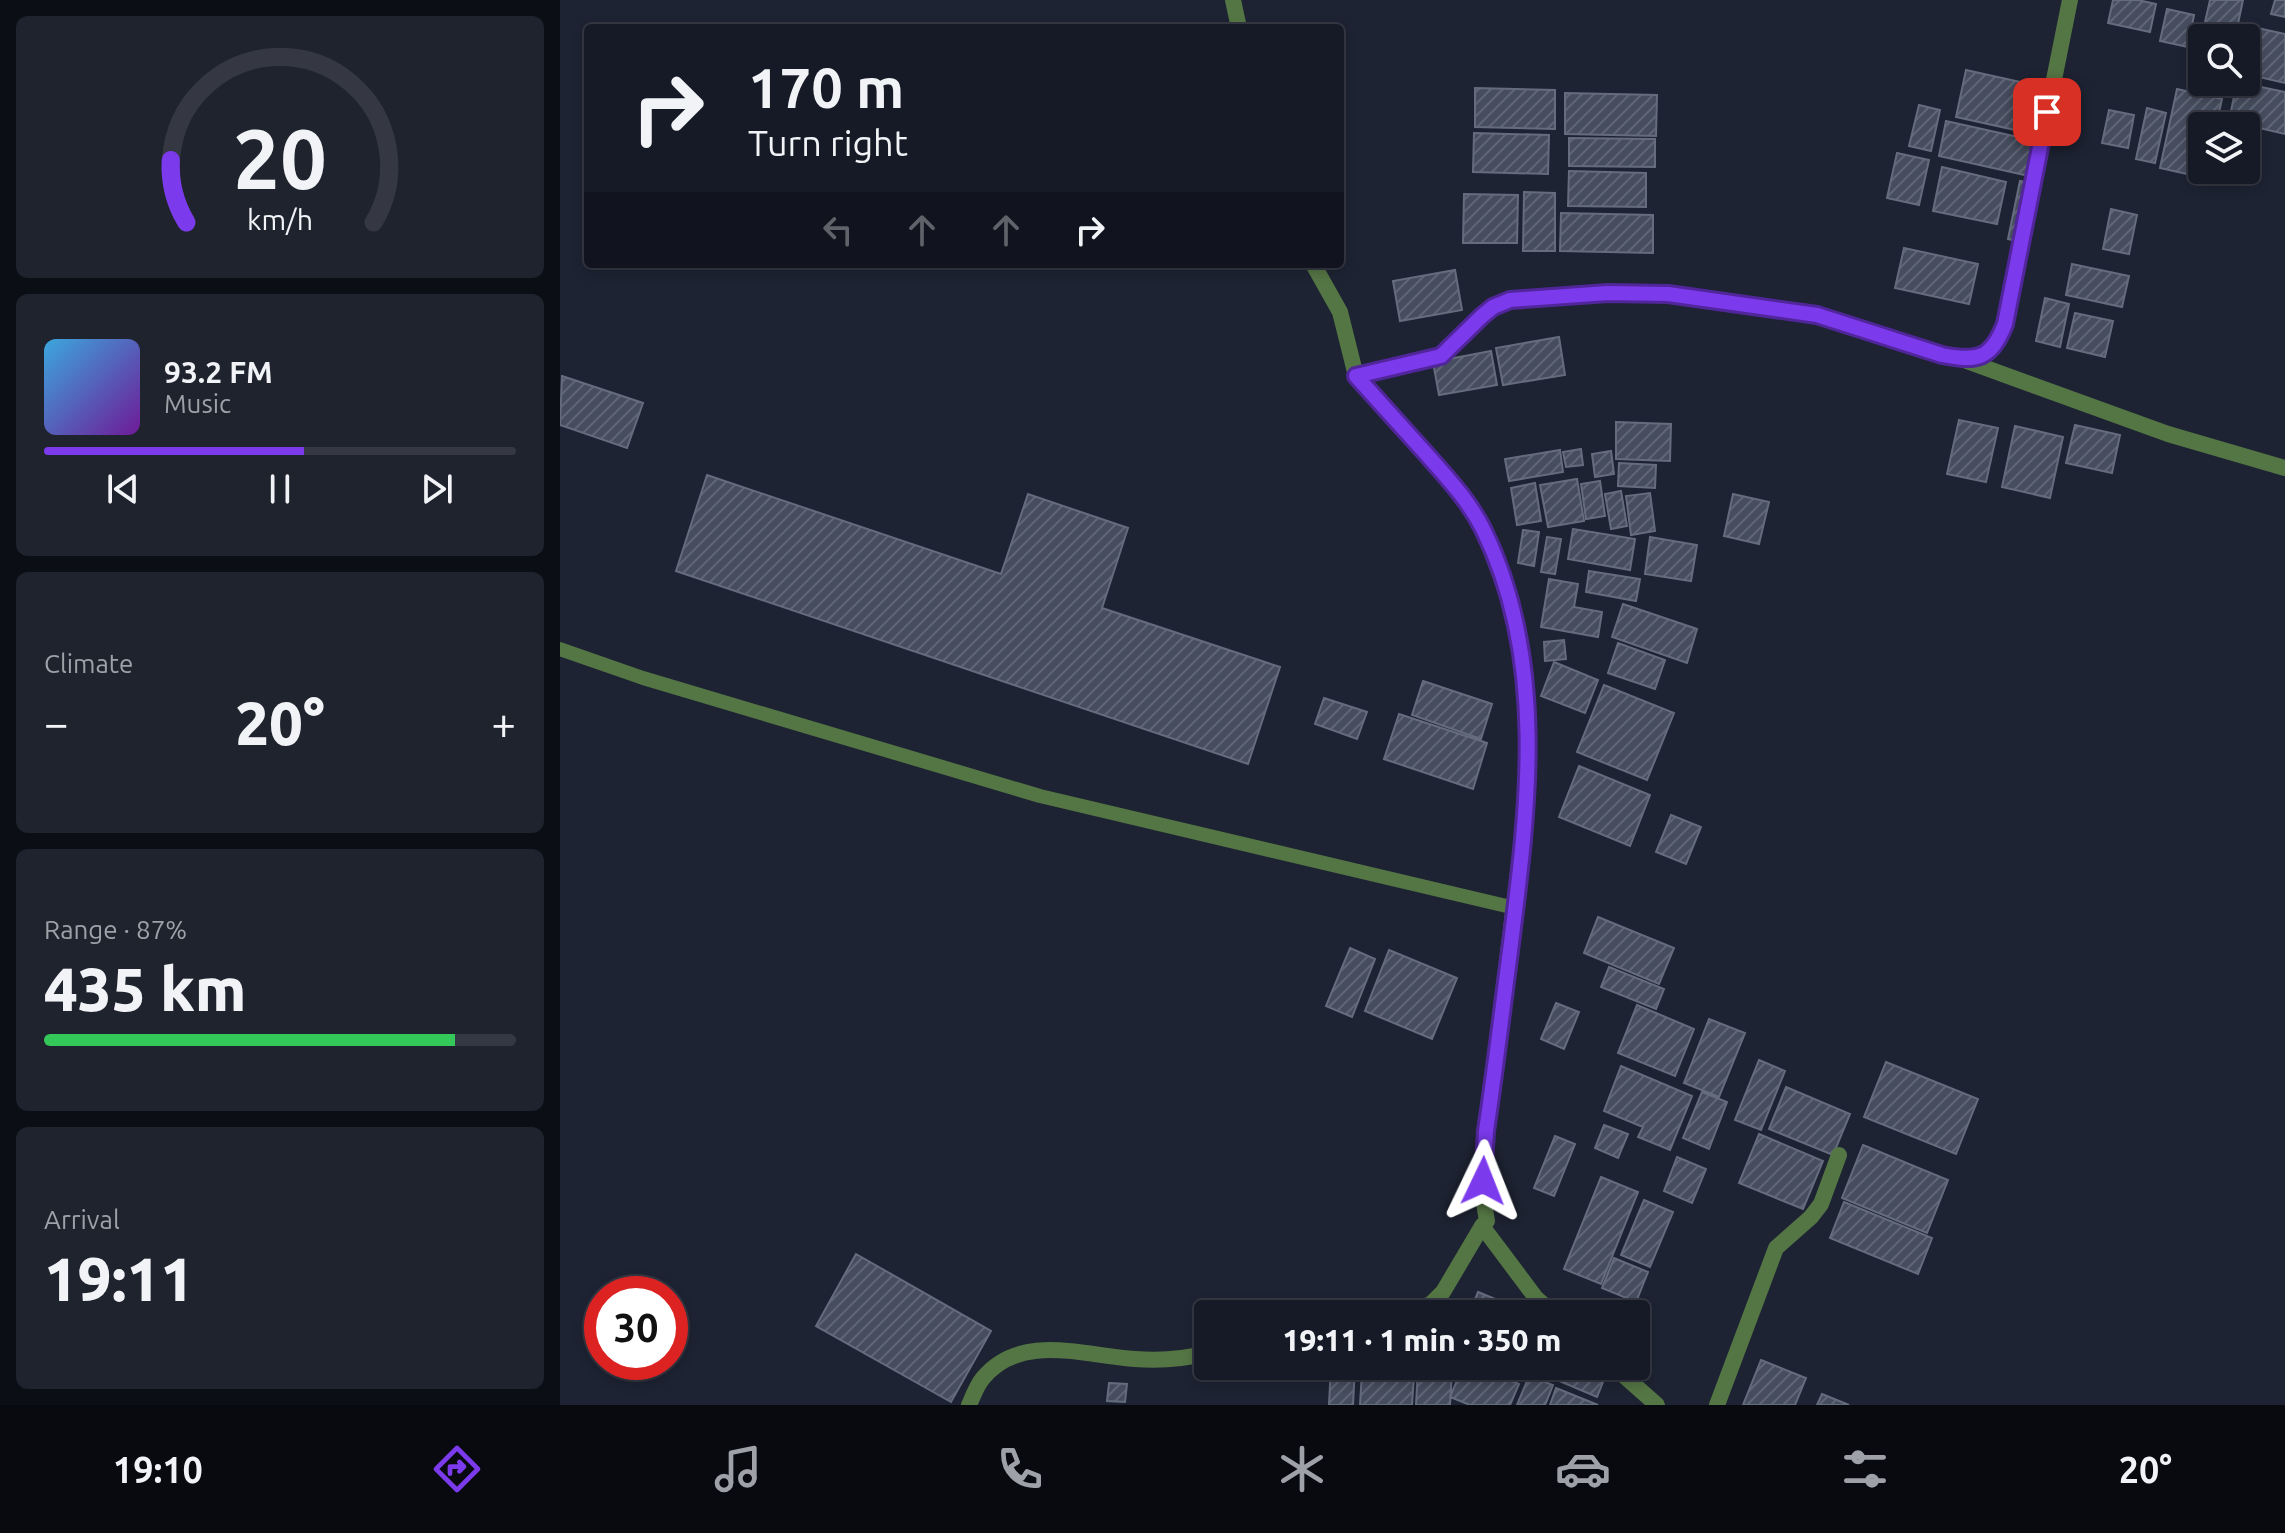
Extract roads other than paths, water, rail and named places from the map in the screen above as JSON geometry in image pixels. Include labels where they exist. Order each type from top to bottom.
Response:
[{"type":"street","points":[[1233,0],[1238,24]]},
{"type":"street","points":[[1962,359],[1978,358],[1989,352],[2005,324],[2070,0]]},
{"type":"street","points":[[1315,268],[1340,312],[1356,376],[1466,499],[1483,529],[1512,607],[1527,703],[1527,800],[1483,1165],[1487,1221],[1435,1300]]},
{"type":"street","points":[[1356,376],[1441,356],[1493,307],[1510,300],[1608,293],[1668,294],[1817,315],[1962,359],[2168,434],[2285,468]]},
{"type":"street","points":[[1717,1405],[1776,1248],[1821,1204],[1839,1155]]},
{"type":"street","points":[[1482,1226],[1538,1300]]},
{"type":"street","points":[[969,1405],[982,1379],[997,1364],[1015,1355],[1046,1349],[1136,1359],[1170,1360],[1194,1356]]},
{"type":"street","points":[[1629,1380],[1657,1405]]},
{"type":"lane","points":[[560,649],[643,678],[1040,796],[1515,908]]}]
